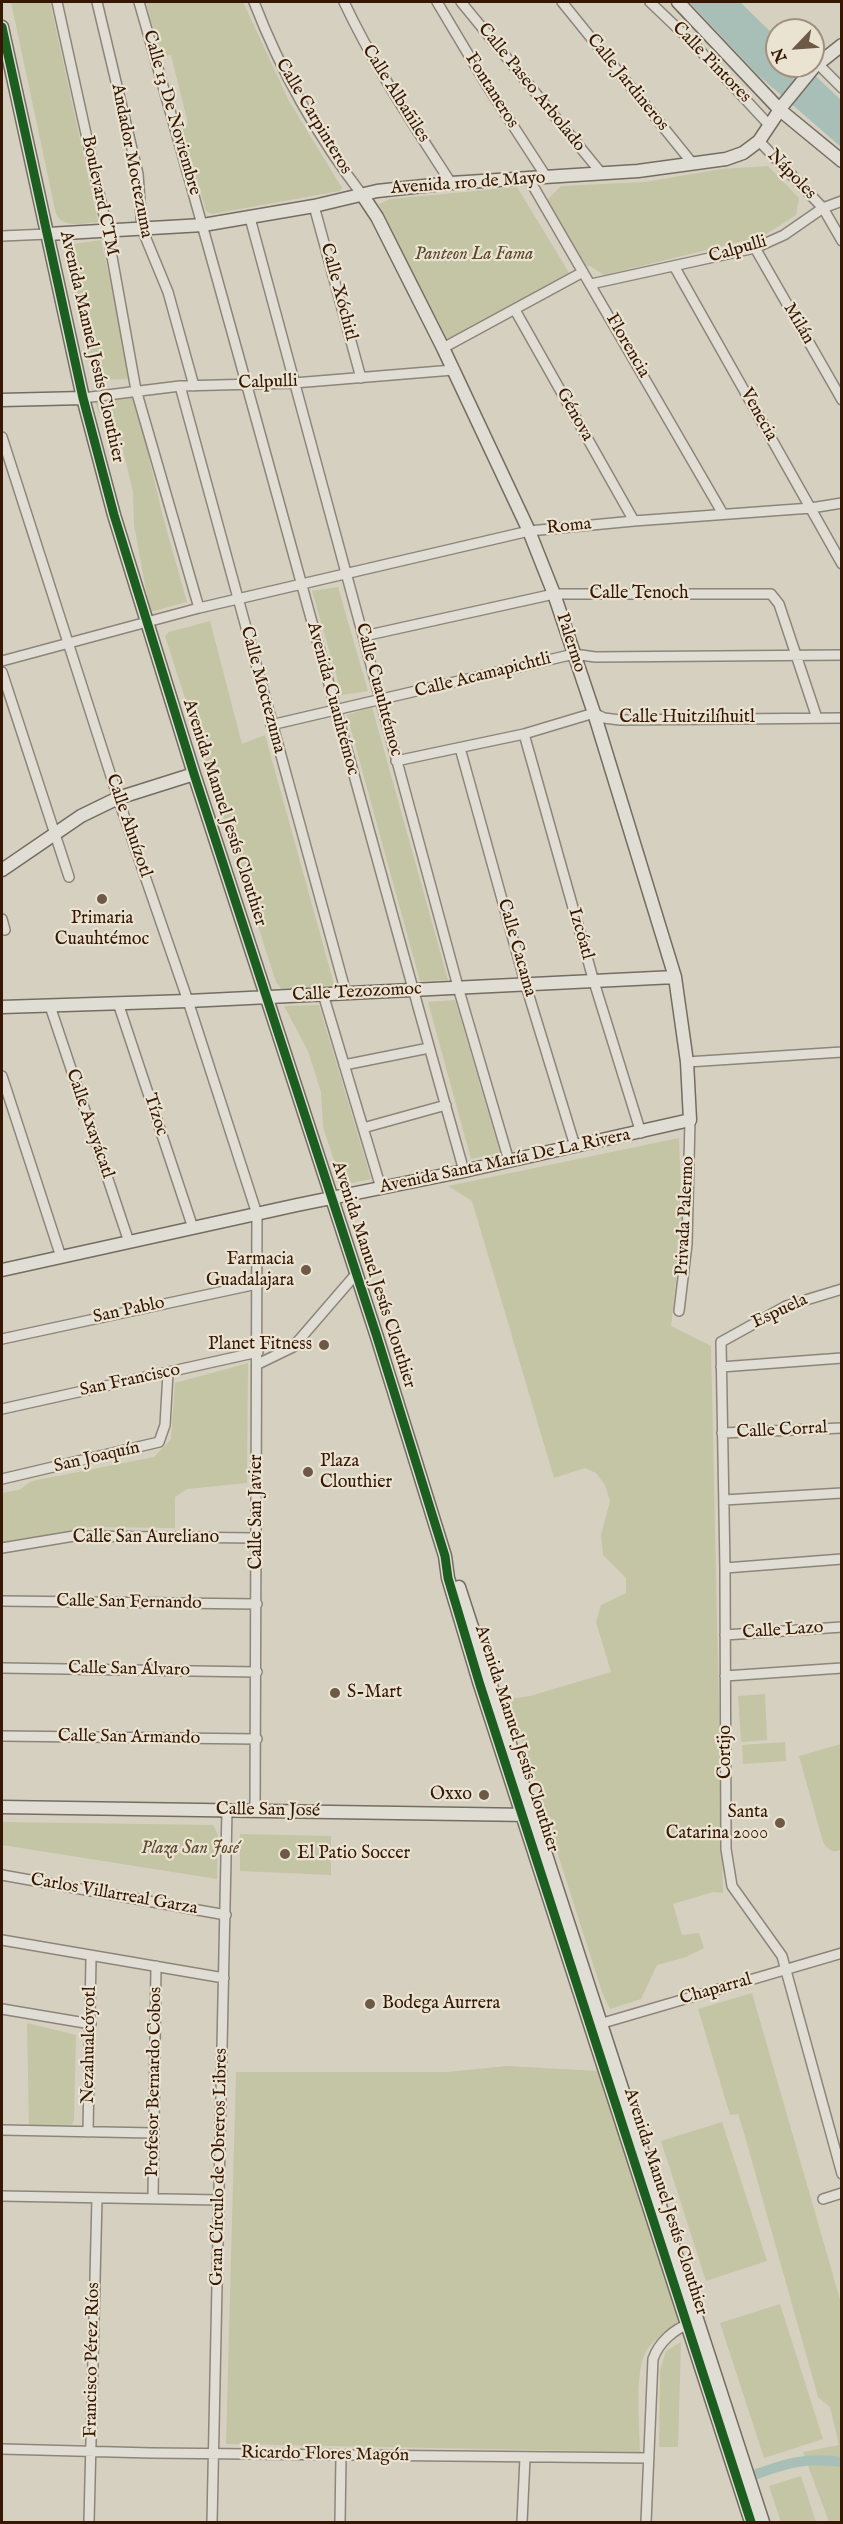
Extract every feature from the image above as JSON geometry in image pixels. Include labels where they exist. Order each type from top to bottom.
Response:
[{"type":"street","name":"Boulevard CTM","points":[[57,2],[107,229],[136,390],[199,608]]},
{"type":"street","name":"Andador Moctezuma","points":[[97,2],[138,174],[142,229],[168,292],[194,386]]},
{"type":"street","name":"Calle 13 De Noviembre","points":[[139,2],[203,225]]},
{"type":"street","name":"Calle Carpinteros","points":[[254,2],[289,83],[312,122],[363,196]]},
{"type":"street","name":"Calle Albañiles","points":[[344,2],[363,43],[384,79],[451,183]]},
{"type":"street","name":"Fontaneros","points":[[437,2],[547,178]]},
{"type":"street","name":"Calle Paseo Arbolado","points":[[461,2],[602,174]]},
{"type":"street","name":"Calle Jardineros","points":[[562,2],[693,164]]},
{"type":"street","name":"Calle Pintores","points":[[650,2],[695,45],[770,126]]},
{"type":"street","points":[[678,2],[781,108],[842,161]]},
{"type":"street","name":"Avenida Manuel Jesús Clouthier","points":[[2,27],[83,398],[114,515],[146,622],[445,1556],[454,1570],[528,1816],[692,2323],[751,2523]]},
{"type":"street","name":"Avenida 1ro de Mayo","points":[[825,58],[842,45]]},
{"type":"street","points":[[825,73],[842,88]]},
{"type":"street","name":"Avenida 1ro de Mayo","points":[[48,234],[203,225],[314,206],[377,191],[451,183],[602,174],[693,164],[734,156],[759,141],[781,108],[805,78]]},
{"type":"street","name":"Nápoles","points":[[759,141],[823,208],[842,241]]},
{"type":"street","name":"Florencia","points":[[529,179],[723,514]]},
{"type":"street","name":"Palermo","points":[[363,196],[377,217],[443,348],[530,531],[554,594],[594,713],[675,977],[687,1062],[690,1120]]},
{"type":"street","name":"Calpulli","points":[[591,284],[755,248],[784,235],[823,208],[842,201]]},
{"type":"street","name":"Calle Xóchitl","points":[[314,206],[361,378]]},
{"type":"street","name":"Calle Cuauhtémoc","points":[[250,218],[396,761],[509,1161]]},
{"type":"street","name":"Avenida Cuauhtémoc","points":[[203,225],[335,711],[464,1172]]},
{"type":"street","points":[[2,236],[48,234]]},
{"type":"street","name":"Milán","points":[[755,248],[842,400]]},
{"type":"street","name":"Venecia","points":[[674,266],[842,564]]},
{"type":"street","points":[[443,348],[583,272]]},
{"type":"street","name":"Génova","points":[[515,310],[634,520]]},
{"type":"street","name":"Calpulli","points":[[83,398],[180,386],[294,383],[453,370]]},
{"type":"street","name":"Calle Moctezuma","points":[[180,386],[346,993]]},
{"type":"street","points":[[2,400],[83,398]]},
{"type":"street","name":"Calle Ahuízotl","points":[[2,437],[118,798],[188,1001],[257,1214]]},
{"type":"street","name":"Roma","points":[[2,661],[199,608],[530,531],[634,520],[811,508],[842,503]]},
{"type":"street","name":"Calle Tenoch","points":[[364,636],[554,594],[767,593],[774,595],[796,654]]},
{"type":"street","name":"Calle Acamapichtli","points":[[271,725],[574,654],[595,657],[842,655]]},
{"type":"street","points":[[796,654],[817,718]]},
{"type":"street","points":[[2,672],[69,877]]},
{"type":"street","name":"Calle Huitzilíhuitl","points":[[396,761],[524,734],[594,713],[604,718],[620,720],[842,718]]},
{"type":"street","name":"Izcóatl","points":[[524,734],[594,982],[641,1133]]},
{"type":"street","name":"Calle Cacama","points":[[460,748],[526,986],[575,1146]]},
{"type":"street","points":[[2,870],[81,816],[118,798],[194,774]]},
{"type":"street","points":[[2,919],[6,930]]},
{"type":"street","name":"Calle Tezozomoc","points":[[2,1007],[526,986],[675,977]]},
{"type":"street","points":[[323,994],[381,1188]]},
{"type":"street","name":"Tízoc","points":[[118,1003],[192,1228]]},
{"type":"street","name":"Calle Axayácatl","points":[[50,1006],[129,1242]]},
{"type":"street","points":[[344,1065],[429,1048]]},
{"type":"street","points":[[687,1062],[842,1052]]},
{"type":"street","points":[[2,1076],[61,1257]]},
{"type":"street","points":[[363,1128],[446,1106]]},
{"type":"street","name":"Avenida Santa María De La Rivera","points":[[2,1270],[331,1198],[464,1172],[690,1120]]},
{"type":"street","name":"Privada Palermo","points":[[679,1311],[687,1244],[690,1120]]},
{"type":"street","name":"Calle San Javier","points":[[255,1811],[257,1214]]},
{"type":"street","points":[[258,1364],[293,1347],[356,1274]]},
{"type":"street","name":"San Pablo","points":[[2,1339],[257,1284]]},
{"type":"street","name":"Espuela","points":[[721,1342],[786,1306],[842,1289]]},
{"type":"street","name":"Cortijo","points":[[721,1342],[726,1849],[732,1886],[775,1943],[786,1970],[842,2174]]},
{"type":"street","name":"San Francisco","points":[[2,1409],[258,1352]]},
{"type":"street","points":[[721,1367],[842,1358]]},
{"type":"street","name":"San Joaquín","points":[[2,1479],[159,1442],[165,1425],[168,1373]]},
{"type":"street","name":"Calle Corral","points":[[722,1433],[842,1428]]},
{"type":"street","points":[[724,1500],[842,1492]]},
{"type":"street","name":"Calle San Aureliano","points":[[2,1548],[81,1536],[256,1538]]},
{"type":"street","points":[[725,1568],[842,1559]]},
{"type":"street","name":"Calle San Fernando","points":[[2,1601],[257,1604]]},
{"type":"street","name":"Calle Lazo","points":[[725,1635],[842,1627]]},
{"type":"street","name":"Calle San Álvaro","points":[[2,1668],[257,1672]]},
{"type":"street","points":[[725,1676],[842,1668]]},
{"type":"street","name":"Calle San Armando","points":[[2,1736],[256,1740]]},
{"type":"street","name":"Calle San José","points":[[2,1807],[528,1816]]},
{"type":"street","name":"Gran Círculo de Obreros Libres","points":[[212,2523],[227,1810]]},
{"type":"street","name":"Carlos Villarreal Garza","points":[[2,1875],[226,1915]]},
{"type":"street","points":[[2,1941],[224,1978]]},
{"type":"street","name":"Chaparral","points":[[596,2025],[842,1953]]},
{"type":"street","name":"Nezahualcóyotl","points":[[88,2133],[91,1957]]},
{"type":"street","name":"Profesor Bernardo Cobos","points":[[153,2198],[156,1966]]},
{"type":"street","points":[[2,2008],[91,2024]]},
{"type":"street","points":[[2,2130],[153,2133]]},
{"type":"street","points":[[823,2199],[842,2193]]},
{"type":"street","points":[[2,2196],[219,2200]]},
{"type":"street","name":"Francisco Pérez Ríos","points":[[89,2523],[97,2198]]},
{"type":"street","points":[[646,2523],[649,2402],[653,2359],[661,2343],[692,2323]]},
{"type":"street","name":"Avenida Manuel Jesús Clouthier","points":[[692,2323],[763,2523]]},
{"type":"street","name":"Ricardo Flores Magón","points":[[2,2449],[341,2456],[649,2458]]},
{"type":"street","points":[[340,2523],[341,2456]]},
{"type":"street","points":[[522,2523],[525,2457]]},
{"type":"green space","points":[[11,2],[50,2],[98,222],[69,223],[64,222],[56,214]]},
{"type":"green space","points":[[146,2],[243,2],[289,101],[342,188],[340,191],[212,214],[206,211],[181,127],[188,124],[171,55],[161,57]]},
{"type":"green space","points":[[768,166],[799,198],[796,215],[765,235],[604,275],[586,266],[547,200],[561,186],[645,182],[721,169]]},
{"type":"green space","name":"Panteon La Fama","points":[[517,187],[571,276],[447,342],[379,204],[390,199]]},
{"type":"green space","points":[[101,240],[132,379],[97,380],[93,377],[67,260],[68,248],[74,244]]},
{"type":"green space","points":[[135,398],[163,517],[187,602],[150,612],[134,525],[133,492],[122,446],[98,411],[95,400]]},
{"type":"green space","points":[[338,587],[368,691],[342,695],[312,591]]},
{"type":"green space","points":[[210,621],[242,744],[265,735],[335,988],[281,989],[276,982],[165,636],[169,632]]},
{"type":"green space","points":[[372,707],[448,980],[420,981],[347,715]]},
{"type":"green space","points":[[455,1000],[500,1153],[471,1159],[428,1002]]},
{"type":"green space","points":[[319,1005],[371,1179],[342,1185],[323,1127],[321,1092],[308,1051],[284,1006]]},
{"type":"green space","points":[[679,1138],[682,1226],[671,1326],[711,1346],[723,1893],[713,1892],[673,1904],[682,1935],[699,1933],[704,1948],[686,1957],[657,1965],[641,1999],[610,2009],[603,1995],[508,1699],[530,1696],[611,1672],[596,1622],[601,1605],[626,1593],[626,1578],[603,1555],[601,1535],[610,1501],[605,1485],[596,1473],[585,1468],[554,1478],[472,1201],[448,1186]]},
{"type":"green space","points":[[248,1363],[247,1483],[187,1489],[175,1497],[175,1528],[88,1527],[2,1544],[2,1493],[19,1490],[32,1481],[154,1457],[171,1439],[175,1383]]},
{"type":"green space","points":[[765,1694],[767,1740],[741,1742],[738,1696]]},
{"type":"green space","points":[[785,1742],[786,1761],[743,1764],[742,1745]]},
{"type":"green space","points":[[841,1744],[841,1850],[833,1851],[823,1842],[799,1756]]},
{"type":"green space","name":"Plaza San José","points":[[2,1822],[213,1825],[218,1835],[217,1879],[2,1845]]},
{"type":"green space","name":"El Patio Soccer","points":[[240,1834],[331,1836],[331,1875],[240,1871]]},
{"type":"green space","points":[[752,1993],[841,2303],[841,2522],[829,2522],[803,2452],[839,2445],[830,2407],[818,2397],[744,2133],[738,2114],[730,2115],[698,2009]]},
{"type":"green space","points":[[27,2023],[76,2035],[72,2125],[29,2125]]},
{"type":"green space","points":[[507,2066],[599,2071],[679,2319],[674,2326],[651,2344],[643,2358],[639,2383],[640,2452],[226,2444],[236,2072],[447,2072]]},
{"type":"green space","points":[[722,2122],[767,2261],[706,2281],[661,2141]]},
{"type":"green space","points":[[780,2304],[823,2439],[764,2458],[720,2323]]},
{"type":"green space","points":[[681,2342],[678,2447],[659,2447],[660,2370],[666,2351]]},
{"type":"green space","points":[[801,2476],[816,2522],[781,2522],[769,2486]]},
{"type":"water","points":[[689,2],[740,2],[765,26],[765,78],[818,78],[841,100],[841,147],[758,75]]},
{"type":"waterway","points":[[754,2475],[797,2462],[818,2460],[842,2462]]},
{"type":"cycle path","points":[[2,27],[83,398],[114,515],[194,774],[377,1337],[445,1556],[448,1578],[480,1685],[751,2522]]},
{"type":"place","name":"Primaria Cuauhtémoc","points":[[102,899]]},
{"type":"place","name":"Farmacia Guadalajara","points":[[306,1270]]},
{"type":"place","name":"Planet Fitness","points":[[324,1345]]},
{"type":"place","name":"Plaza Clouthier","points":[[308,1472]]},
{"type":"place","name":"S-Mart","points":[[335,1693]]},
{"type":"place","name":"Oxxo","points":[[484,1795]]},
{"type":"place","name":"Santa Catarina 2000","points":[[780,1823]]},
{"type":"place","name":"El Patio Soccer","points":[[285,1854]]},
{"type":"place","name":"Bodega Aurrera","points":[[370,2004]]}]
